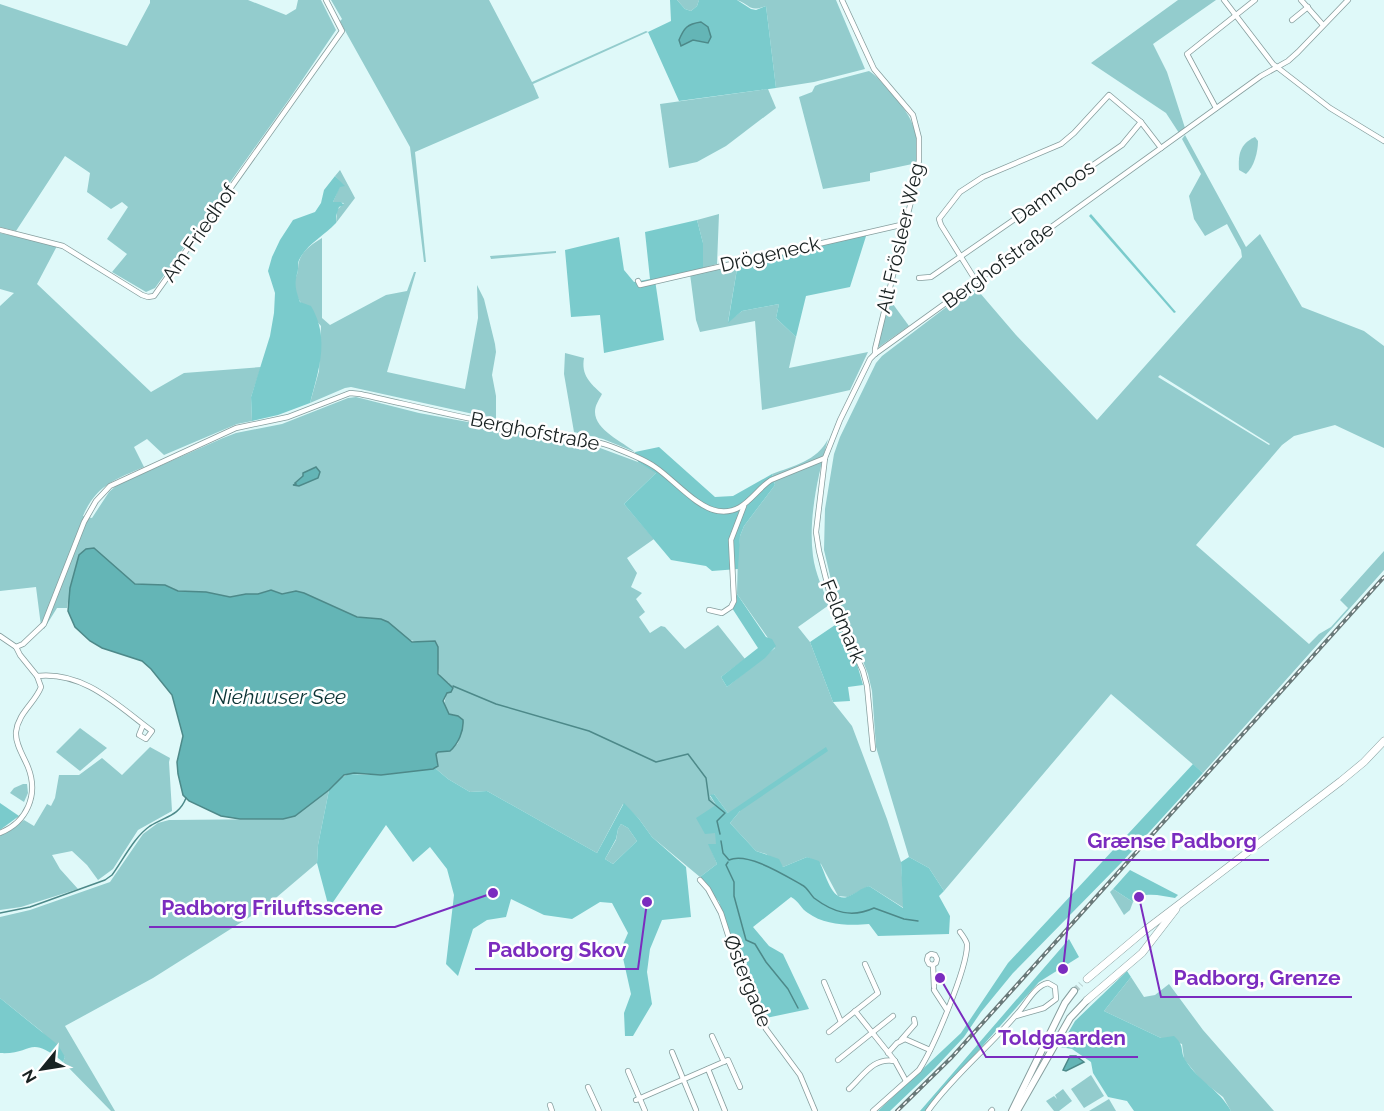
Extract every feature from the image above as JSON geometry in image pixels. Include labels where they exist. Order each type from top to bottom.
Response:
[{"type":"main road","points":[[1084,982],[1181,902],[1341,781],[1384,741]]},
{"type":"main road","points":[[1087,1000],[1142,953],[1181,902]]},
{"type":"street","name":"Am Friedhof","points":[[0,230],[63,246],[142,295],[154,296],[342,31],[326,0]]},
{"type":"street","name":"Alt Frösleer Weg","points":[[842,0],[874,69],[908,107],[917,126],[919,160],[874,349],[875,354]]},
{"type":"street","points":[[1224,0],[1277,67],[1330,108],[1384,141]]},
{"type":"street","points":[[1216,108],[1187,54],[1255,0]]},
{"type":"street","points":[[1301,0],[1323,25]]},
{"type":"street","name":"Berghofstraße","points":[[825,458],[858,382],[875,354],[1216,108],[1298,52],[1348,0]]},
{"type":"street","points":[[1292,20],[1308,7]]},
{"type":"street","name":"Dammoos","points":[[976,281],[939,219],[960,192],[983,177],[1061,144],[1074,133],[1106,95],[1140,122],[1161,148]]},
{"type":"street","name":"Dammoos","points":[[919,278],[931,277],[1122,145],[1140,122]]},
{"type":"street","name":"Drögeneck","points":[[638,281],[640,285],[775,252],[905,224]]},
{"type":"street","name":"Berghofstraße","points":[[16,647],[23,644],[44,624],[84,522],[96,501],[110,486],[236,428],[288,417],[350,393],[600,443],[648,462],[711,509],[722,511],[744,506]]},
{"type":"street","points":[[709,610],[722,613],[731,607],[734,601],[730,540],[744,506],[771,480],[825,458]]},
{"type":"street","name":"Feldmark","points":[[825,458],[816,532],[819,551],[831,599],[863,671],[867,686],[873,749]]},
{"type":"street","points":[[0,636],[16,647],[40,683],[40,691],[26,708],[16,731],[18,743],[31,776],[32,796],[24,815],[0,833]]},
{"type":"street","points":[[37,676],[64,676],[82,682],[99,691],[143,725]]},
{"type":"street","name":"Østergade","points":[[700,880],[712,894],[722,913],[729,938],[766,1029],[800,1075],[815,1111]]},
{"type":"street","points":[[873,1111],[919,1070],[930,1050],[956,988],[967,946],[960,932]]},
{"type":"street","points":[[829,1032],[878,993],[866,964]]},
{"type":"street","points":[[933,965],[934,988],[948,1010]]},
{"type":"street","points":[[824,982],[841,1022]]},
{"type":"street","points":[[928,1111],[988,1043],[1016,1016],[1039,986],[1048,983],[1055,987],[1056,999],[1044,1008],[1016,1016]]},
{"type":"street","points":[[1012,1111],[1065,1004],[1074,991]]},
{"type":"street","points":[[1017,1111],[1070,1018],[1087,1000]]},
{"type":"street","points":[[855,1011],[896,1061],[906,1081]]},
{"type":"street","points":[[838,1060],[893,1016]]},
{"type":"street","points":[[888,1053],[915,1024],[914,1019]]},
{"type":"street","points":[[712,1036],[724,1062]]},
{"type":"street","points":[[901,1040],[910,1041],[930,1050]]},
{"type":"street","points":[[672,1052],[696,1110]]},
{"type":"street","points":[[638,1100],[728,1060],[740,1087]]},
{"type":"street","points":[[849,1089],[875,1063],[882,1060],[896,1061]]},
{"type":"street","points":[[708,1069],[725,1111]]},
{"type":"street","points":[[628,1071],[638,1100],[645,1111]]},
{"type":"street","points":[[588,1087],[598,1111]]},
{"type":"street","points":[[550,1105],[552,1111]]},
{"type":"shaded area","points":[[150,0],[248,0],[286,15],[296,9],[298,0],[321,0],[336,30],[155,288],[146,292],[112,272],[127,254],[107,239],[128,207],[122,202],[111,209],[87,192],[90,173],[65,156],[16,231],[0,227],[0,4],[127,46]]},
{"type":"shaded area","points":[[331,0],[489,0],[532,82],[648,32],[533,84],[539,98],[415,152],[426,262],[424,262],[410,147],[343,27],[340,21],[342,19]]},
{"type":"shaded area","points":[[670,0],[677,0],[685,9],[691,11],[697,6],[699,0],[737,0],[756,10],[766,6],[776,88],[679,101],[648,32],[671,21]],"holes":[[[708,27],[708,43],[693,40],[681,45]]]},
{"type":"shaded area","points":[[677,0],[699,0],[697,6],[691,11],[685,9]]},
{"type":"shaded area","points":[[737,0],[836,0],[865,69],[814,82],[776,88],[766,6],[753,8]]},
{"type":"shaded area","points":[[1178,0],[1216,0],[1153,44],[1167,72],[1185,128],[1179,133],[1166,113],[1091,63]]},
{"type":"shaded area","points":[[869,71],[897,100],[908,116],[917,141],[917,163],[870,173],[870,181],[823,189],[799,97],[812,92],[815,86],[820,84]]},
{"type":"shaded area","points":[[768,89],[776,108],[726,146],[697,162],[669,168],[660,104]]},
{"type":"shaded area","points":[[1185,135],[1246,247],[1260,234],[1302,307],[1364,331],[1384,346],[1384,448],[1335,425],[1294,436],[1282,445],[1196,545],[1309,644],[1331,627],[1348,608],[1340,600],[1384,551],[1384,570],[1203,773],[1111,694],[944,891],[929,868],[909,857],[876,747],[872,691],[868,674],[832,584],[824,550],[825,509],[834,454],[876,363],[974,286],[1016,335],[1097,420],[1242,257],[1241,250],[1227,224],[1205,236],[1194,219],[1189,196],[1201,174],[1182,139]],"holes":[[[1160,375],[1269,445],[1158,377]]]},
{"type":"shaded area","points":[[1255,137],[1258,141],[1256,154],[1246,174],[1239,170],[1240,154],[1243,146]]},
{"type":"shaded area","points":[[340,170],[355,198],[336,223],[337,210],[344,203],[333,202],[341,183],[335,176]]},
{"type":"shaded area","points":[[335,176],[345,186],[340,187],[333,202],[341,202],[344,205],[339,207],[336,223],[302,254],[298,262],[296,281],[300,302],[311,306],[320,330],[321,354],[310,403],[278,415],[252,421],[251,397],[270,336],[274,313],[275,293],[268,271],[272,257],[293,220],[315,212],[321,203],[324,190]]},
{"type":"shaded area","points":[[719,214],[717,264],[703,268],[703,243],[697,220]]},
{"type":"shaded area","points":[[1091,214],[1176,312],[1174,313],[1089,216]]},
{"type":"shaded area","points":[[697,220],[703,243],[703,268],[655,280],[664,340],[604,353],[600,315],[571,317],[565,250],[619,237],[624,270],[634,282],[650,279],[645,232]]},
{"type":"shaded area","points":[[0,233],[57,246],[37,284],[151,392],[184,373],[261,367],[251,397],[252,421],[237,424],[164,455],[147,439],[134,447],[144,467],[108,484],[94,497],[83,516],[92,518],[109,492],[117,485],[236,433],[282,424],[348,398],[356,397],[419,413],[592,445],[638,462],[657,472],[624,504],[654,539],[627,558],[637,573],[631,587],[642,593],[636,599],[645,612],[639,617],[650,633],[661,626],[665,627],[685,649],[718,625],[745,659],[721,677],[727,687],[775,648],[737,594],[738,553],[744,526],[775,485],[772,474],[811,458],[818,453],[828,439],[815,497],[812,542],[816,569],[829,605],[798,627],[810,642],[833,702],[852,726],[901,862],[904,908],[869,886],[848,897],[838,896],[821,864],[807,857],[783,867],[766,854],[756,851],[730,823],[740,811],[728,813],[714,794],[710,796],[716,805],[716,844],[709,844],[717,864],[700,877],[652,837],[639,819],[623,804],[597,853],[487,791],[470,792],[435,768],[438,766],[436,754],[440,751],[450,751],[458,743],[463,725],[454,715],[449,714],[444,704],[449,683],[440,678],[437,663],[417,642],[407,639],[388,622],[381,619],[357,617],[304,593],[282,594],[271,590],[230,597],[206,592],[178,591],[165,585],[135,584],[112,565],[68,602],[67,608],[57,608],[44,629],[41,626],[36,587],[0,591],[0,306],[14,293],[0,289]]},
{"type":"shaded area","points":[[867,233],[850,287],[806,296],[796,337],[776,318],[779,304],[742,311],[728,323],[738,263]]},
{"type":"shaded area","points":[[322,238],[322,318],[330,325],[386,295],[407,291],[414,272],[416,272],[387,372],[465,389],[478,318],[477,285],[484,299],[495,344],[492,375],[496,396],[496,419],[351,387],[310,403],[319,371],[321,326],[299,300],[294,283],[302,255]]},
{"type":"shaded area","points":[[556,251],[556,253],[491,259],[490,256]]},
{"type":"shaded area","points":[[738,263],[728,322],[742,311],[779,304],[776,318],[796,337],[789,368],[868,352],[850,390],[762,410],[755,321],[700,332],[696,320],[690,274]]},
{"type":"shaded area","points":[[890,300],[909,326],[879,347],[877,345]]},
{"type":"shaded area","points":[[565,353],[584,358],[585,374],[602,394],[595,409],[596,418],[604,430],[635,452],[603,439],[574,432],[564,374]]},
{"type":"shaded area","points":[[659,447],[715,497],[733,496],[772,474],[775,485],[744,526],[740,536],[738,569],[712,571],[706,566],[671,560],[624,504],[656,473],[638,462],[635,452]]},
{"type":"shaded area","points":[[737,594],[766,637],[772,639],[776,646],[765,658],[727,687],[721,677],[758,648],[732,608]]},
{"type":"shaded area","points":[[838,623],[857,664],[863,685],[848,687],[850,701],[833,702],[810,642]]},
{"type":"shaded area","points":[[80,728],[107,748],[80,771],[56,752]]},
{"type":"shaded area","points":[[150,747],[170,758],[172,811],[138,830],[113,869],[98,880],[87,865],[72,851],[52,855],[60,869],[78,889],[21,907],[0,910],[0,835],[13,829],[24,820],[34,826],[47,804],[51,806],[55,798],[59,775],[79,775],[102,758],[122,775]]},
{"type":"shaded area","points":[[826,747],[828,751],[740,811],[730,823],[756,851],[779,859],[783,867],[807,857],[819,861],[829,885],[841,897],[847,897],[869,886],[903,908],[901,862],[909,857],[929,868],[944,891],[939,896],[950,916],[949,934],[878,936],[869,924],[837,924],[814,917],[791,897],[753,927],[769,946],[783,954],[809,1009],[766,1018],[731,938],[719,902],[700,877],[717,864],[708,844],[716,844],[715,833],[705,834],[696,818],[716,805],[710,795],[714,794],[728,813]]},
{"type":"shaded area","points":[[1193,764],[1203,773],[1121,863],[1013,973],[964,1037],[890,1111],[878,1111],[961,1033],[1008,963]]},
{"type":"shaded area","points":[[435,768],[470,792],[487,791],[597,853],[624,803],[652,837],[686,867],[691,917],[662,920],[650,949],[647,972],[652,1004],[633,1036],[625,1036],[624,1013],[631,994],[621,949],[628,933],[612,903],[600,902],[572,919],[544,915],[511,899],[506,917],[487,920],[473,929],[458,976],[446,964],[454,895],[447,869],[430,847],[413,862],[386,825],[329,908],[317,863],[318,845],[329,790],[340,778],[349,774],[381,775]],"holes":[[[621,824],[628,828],[637,841],[613,864],[605,859]]]},
{"type":"shaded area","points":[[27,784],[28,793],[24,802],[10,793],[14,788]]},
{"type":"shaded area","points":[[329,790],[318,845],[317,863],[264,908],[153,978],[65,1026],[115,1111],[111,1111],[63,1062],[65,1057],[41,1031],[0,998],[0,917],[30,910],[110,882],[143,834],[158,823],[169,820],[283,819],[295,816]]},
{"type":"shaded area","points":[[0,803],[19,816],[0,830]]},
{"type":"shaded area","points":[[621,824],[628,828],[637,841],[613,864],[605,859],[616,840]]},
{"type":"shaded area","points":[[1130,870],[1178,895],[1175,898],[1147,895],[1133,902],[1113,889]]},
{"type":"shaded area","points":[[1113,889],[1133,902],[1130,910],[1124,915],[1110,892]]},
{"type":"shaded area","points":[[1069,939],[1079,957],[1039,982],[925,1111],[920,1111]]},
{"type":"shaded area","points":[[1127,971],[1131,977],[1104,1011],[1161,1038],[1174,1036],[1180,1043],[1184,1058],[1191,1068],[1221,1097],[1231,1111],[1134,1111],[1127,1101],[1108,1097],[1093,1073],[1091,1062],[1072,1049],[1060,1047],[1075,1021]]},
{"type":"shaded area","points":[[1131,977],[1144,997],[1155,995],[1169,984],[1203,1030],[1274,1111],[1231,1111],[1223,1097],[1201,1080],[1184,1059],[1182,1044],[1161,1038],[1104,1011]]},
{"type":"shaded area","points":[[0,998],[58,1045],[65,1057],[63,1062],[52,1053],[36,1047],[11,1053],[0,1053]]},
{"type":"shaded area","points":[[1091,1075],[1104,1096],[1084,1108],[1071,1089]]},
{"type":"shaded area","points":[[1063,1089],[1072,1101],[1059,1111],[1054,1111],[1046,1101],[1054,1096],[1057,1099],[1055,1095]]},
{"type":"shaded area","points":[[1109,1099],[1116,1111],[1089,1111]]},
{"type":"water","points":[[701,22],[708,27],[711,37],[708,43],[693,40],[681,46],[679,40],[684,30],[689,25]]},
{"type":"water","points":[[316,467],[320,472],[318,478],[299,486],[293,485],[303,476],[303,473]]},
{"type":"water","name":"Niehuuser See","points":[[94,548],[135,584],[165,585],[178,591],[206,592],[230,597],[271,590],[282,594],[296,591],[357,617],[381,619],[388,622],[412,642],[435,641],[438,647],[438,674],[453,688],[443,701],[449,714],[463,720],[463,728],[458,741],[450,751],[436,754],[438,766],[433,769],[381,775],[354,773],[344,775],[329,790],[295,816],[283,819],[240,819],[221,816],[189,801],[183,795],[178,774],[177,762],[183,736],[172,695],[142,661],[102,648],[90,641],[75,627],[68,611],[70,588],[79,555],[86,549]]},
{"type":"water","points":[[1070,1056],[1076,1056],[1084,1062],[1066,1071],[1063,1070]]},
{"type":"waterway","points":[[453,686],[496,704],[589,731],[656,762],[688,754],[706,778],[709,800],[725,813],[717,821],[720,834]]},
{"type":"waterway","points":[[0,913],[30,907],[105,880],[112,875],[144,831],[180,809],[186,798]]},
{"type":"waterway","points":[[721,841],[723,853],[729,860],[746,859],[766,866],[804,886],[814,898],[836,910],[858,913],[874,908],[904,919],[918,921]]},
{"type":"waterway","points":[[728,862],[726,865],[734,882],[734,896],[746,940],[755,944],[788,989],[798,1008]]},
{"type":"tunnel","points":[[1074,991],[1081,984]]},
{"type":"railway","points":[[897,1111],[952,1057],[1384,577]]},
{"type":"place","name":"Padborg Friluftsscene","points":[[493,893]]},
{"type":"place","name":"Padborg, Grenze","points":[[1139,897]]},
{"type":"place","name":"Padborg Skov","points":[[647,902]]},
{"type":"place","name":"Grænse Padborg","points":[[1063,969]]},
{"type":"place","name":"Toldgaarden","points":[[940,978]]}]
